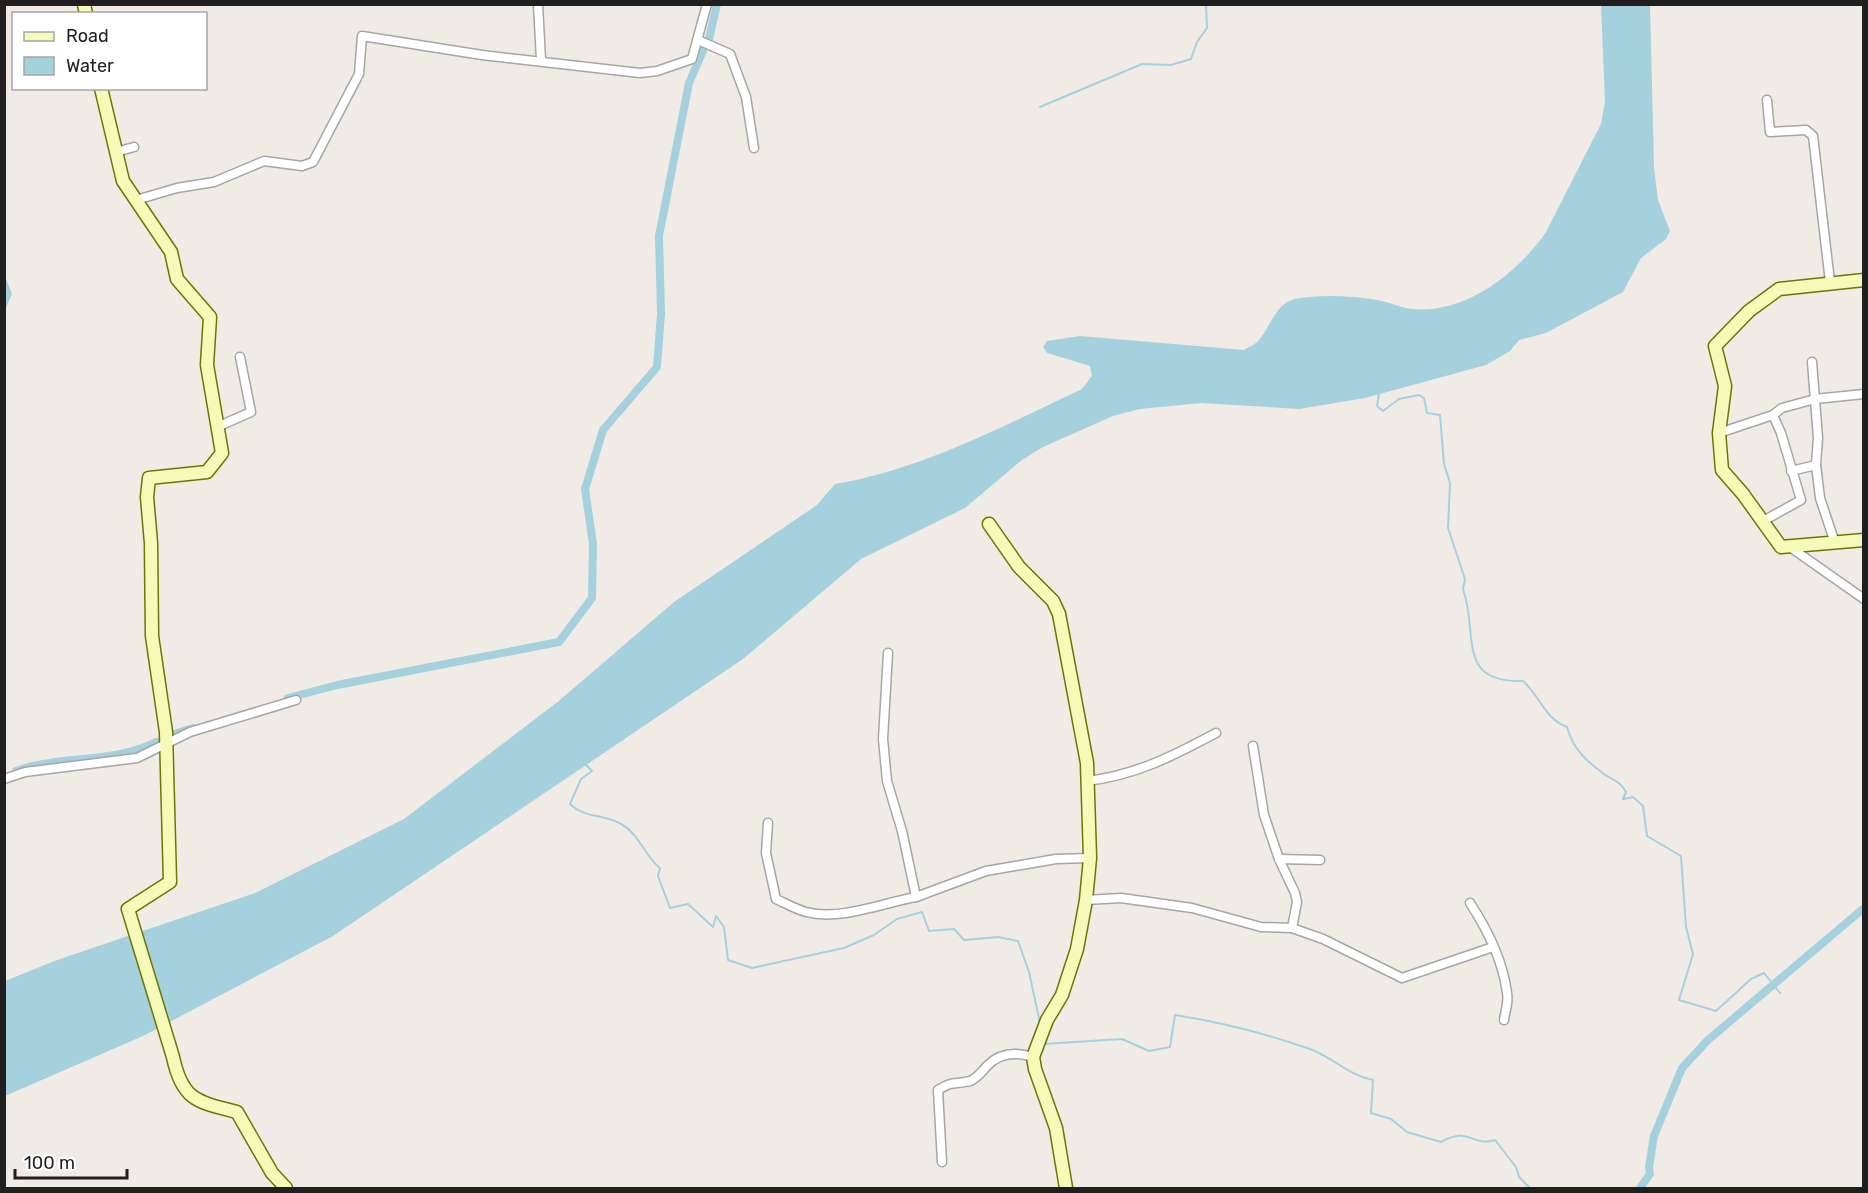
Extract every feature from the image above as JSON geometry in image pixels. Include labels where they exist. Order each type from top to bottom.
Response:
[{"type":"street","points":[[538,4],[541,60]]},
{"type":"street","points":[[136,200],[177,188],[214,182],[264,161],[302,166],[313,162],[358,74],[362,36],[492,56],[640,73],[657,71],[692,59],[707,4]]},
{"type":"street","points":[[698,40],[730,54],[746,97],[754,148]]},
{"type":"street","points":[[101,90],[123,181],[171,252],[177,279],[210,317],[207,365],[222,453],[207,472],[148,478],[152,636],[166,745],[170,882],[128,909],[178,1080],[190,1096],[207,1105],[237,1112],[272,1173],[286,1188]]},
{"type":"street","points":[[1767,100],[1770,132],[1806,130],[1813,136],[1830,282]]},
{"type":"street","points":[[116,152],[134,147]]},
{"type":"street","points":[[1863,280],[1779,289],[1719,339],[1714,346],[1725,386],[1719,433],[1722,470],[1743,494],[1781,547],[1863,540]]},
{"type":"street","points":[[217,427],[251,411],[240,357]]},
{"type":"street","points":[[1812,362],[1818,438],[1816,465],[1820,498],[1835,543]]},
{"type":"street","points":[[1719,433],[1773,415],[1782,408],[1815,399],[1863,394]]},
{"type":"street","points":[[1762,520],[1800,500],[1801,494],[1773,415]]},
{"type":"street","points":[[1791,471],[1816,465]]},
{"type":"street","points":[[989,524],[1019,567],[1053,601],[1059,614],[1088,763],[1086,781],[1090,858],[1086,900],[1077,949],[1062,994],[1047,1020],[1033,1057],[1056,1128],[1066,1188]]},
{"type":"street","points":[[1789,547],[1795,548],[1800,555],[1863,599]]},
{"type":"street","points":[[888,653],[883,739],[886,781],[902,831],[916,897]]},
{"type":"street","points":[[4,779],[25,772],[137,758],[190,732],[296,700]]},
{"type":"street","points":[[1086,781],[1116,778],[1162,762],[1216,733]]},
{"type":"street","points":[[1253,746],[1264,815],[1297,902],[1293,928]]},
{"type":"street","points":[[768,823],[766,853],[776,899],[806,912],[821,914],[846,912],[916,897],[986,872],[1056,859],[1090,858]]},
{"type":"street","points":[[1279,859],[1320,860]]},
{"type":"street","points":[[1086,900],[1121,898],[1192,908],[1261,927],[1293,928],[1323,939],[1402,978],[1493,947]]},
{"type":"street","points":[[1470,903],[1485,926],[1508,995],[1504,1020]]},
{"type":"street","points":[[942,1162],[938,1090],[952,1081],[969,1081],[978,1076],[990,1063],[1016,1052],[1033,1057]]},
{"type":"water","points":[[1601,5],[1650,5],[1654,167],[1658,200],[1670,231],[1666,239],[1641,258],[1623,292],[1546,333],[1519,340],[1510,351],[1486,365],[1365,398],[1299,409],[1201,403],[1140,409],[1113,416],[1043,447],[1022,460],[965,508],[861,559],[743,659],[333,936],[143,1036],[5,1096],[5,981],[57,960],[255,893],[404,819],[560,700],[674,602],[817,505],[835,484],[868,477],[930,457],[991,432],[1082,389],[1092,376],[1090,366],[1047,353],[1043,347],[1047,341],[1080,336],[1244,350],[1259,340],[1278,310],[1295,299],[1315,296],[1346,297],[1377,300],[1413,309],[1432,309],[1471,298],[1488,288],[1521,262],[1546,232],[1601,124],[1605,101]]},
{"type":"water","points":[[5,276],[12,294],[4,310]]},
{"type":"waterway","points":[[709,39],[717,4]]},
{"type":"waterway","points":[[1040,107],[1142,64],[1171,65],[1191,59],[1197,42],[1207,28],[1206,4]]},
{"type":"waterway","points":[[288,698],[337,685],[559,642],[592,598],[593,544],[585,489],[603,430],[657,367],[661,313],[659,236],[689,83],[703,51]]},
{"type":"waterway","points":[[1379,393],[1377,406],[1383,411],[1399,399],[1419,395],[1424,398],[1427,413],[1440,415],[1444,464],[1450,483],[1448,528],[1465,579],[1463,589],[1478,665],[1487,674],[1502,679],[1523,681],[1547,712],[1567,727],[1573,742],[1586,759],[1621,786],[1626,792],[1623,799],[1633,797],[1643,806],[1647,836],[1681,856],[1686,927],[1693,954],[1679,1000],[1716,1011],[1751,979],[1764,973],[1780,993]]},
{"type":"waterway","points":[[171,735],[193,728]]},
{"type":"waterway","points":[[16,771],[50,763],[122,754],[156,742]]},
{"type":"waterway","points":[[585,764],[592,771],[581,779],[570,804],[581,812],[615,821],[633,833],[660,868],[658,876],[670,908],[688,904],[713,927],[716,916],[724,927],[728,960],[752,968],[844,948],[874,935],[897,919],[922,912],[929,931],[954,929],[964,940],[998,937],[1018,941],[1029,972],[1040,1023]]},
{"type":"waterway","points":[[1640,1188],[1650,1174],[1654,1136],[1682,1068],[1708,1040],[1864,908]]},
{"type":"waterway","points":[[1043,1044],[1122,1039],[1149,1051],[1170,1047],[1175,1015],[1277,1038],[1318,1052],[1357,1075],[1373,1080],[1371,1113],[1391,1119],[1407,1132],[1441,1142],[1458,1136],[1481,1141],[1495,1140],[1516,1167],[1519,1177],[1530,1188]]}]
